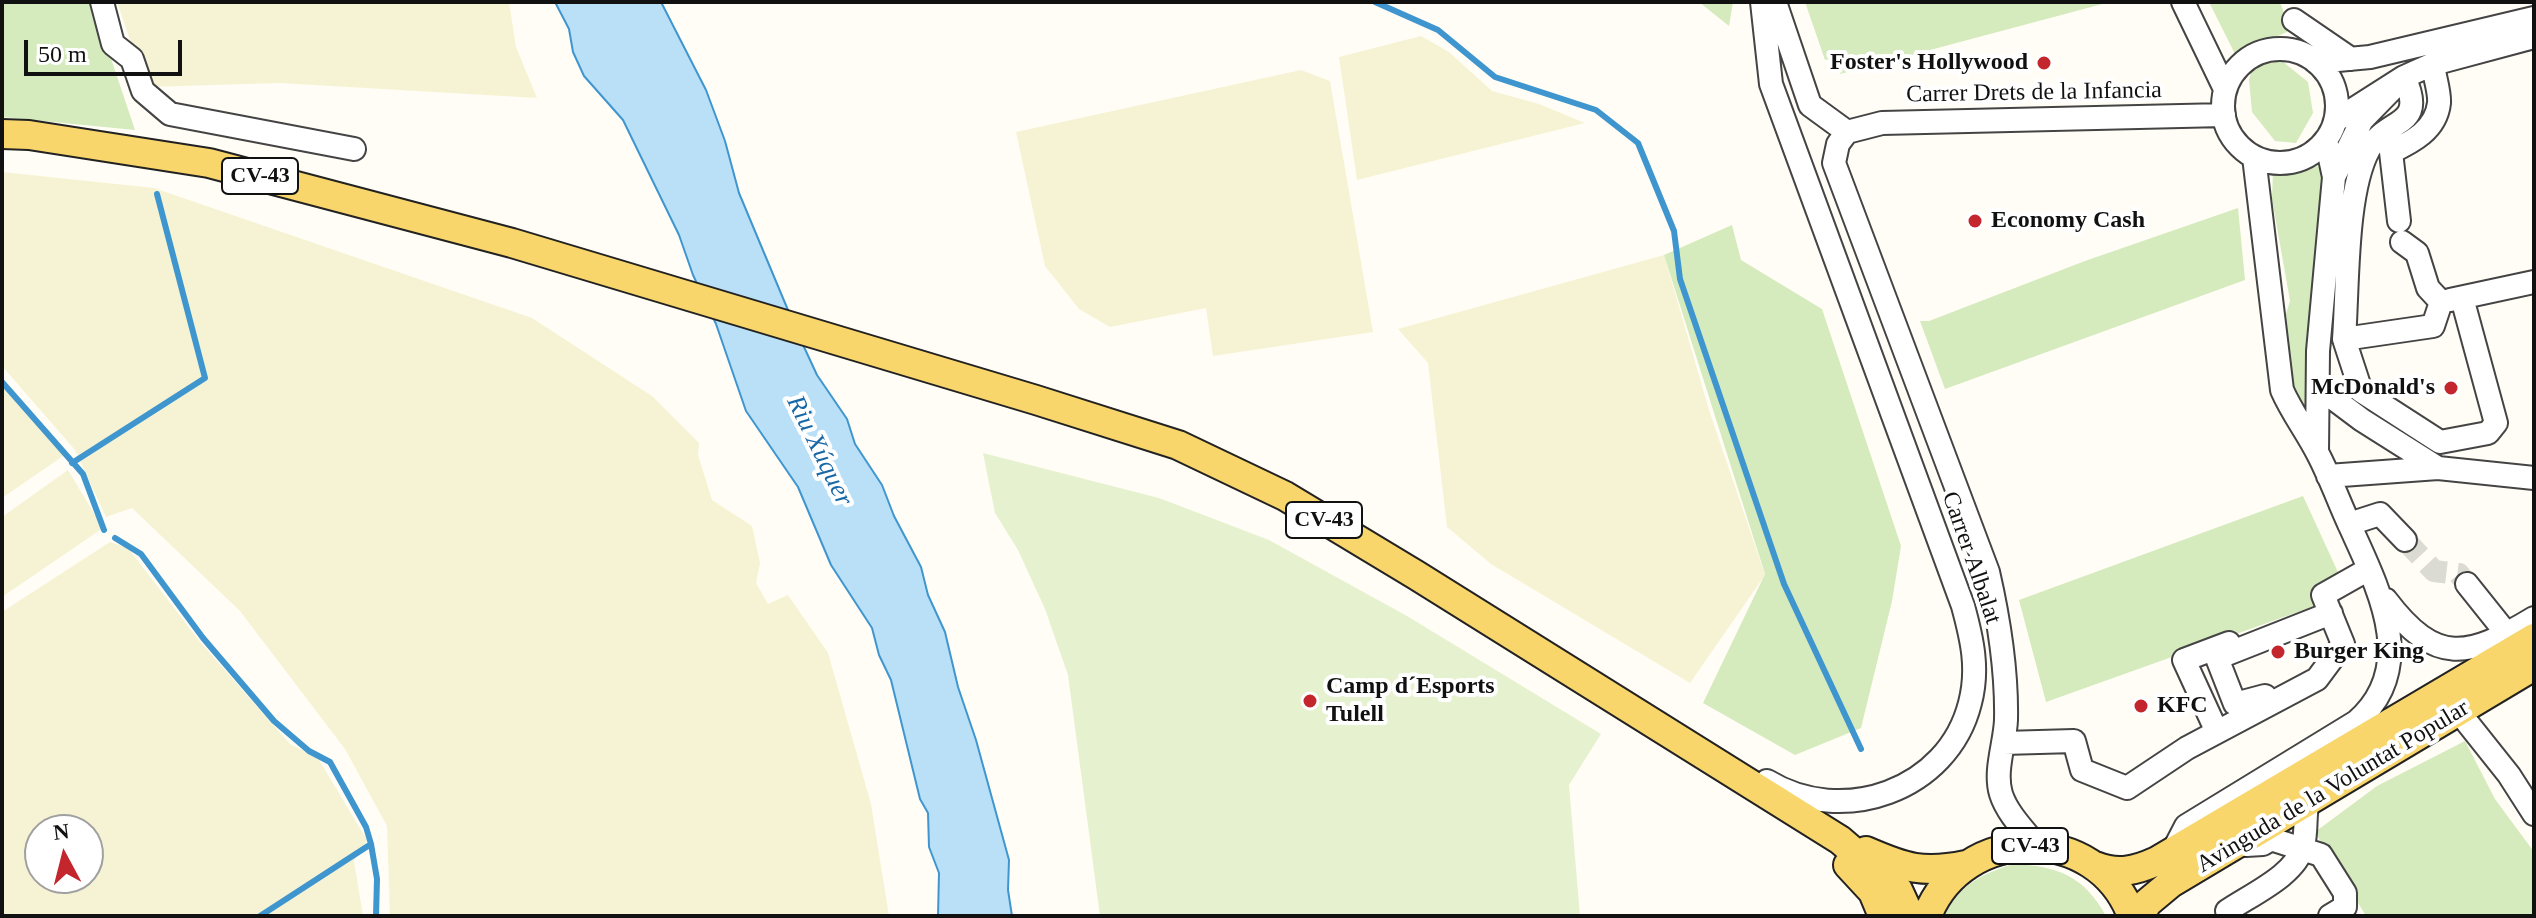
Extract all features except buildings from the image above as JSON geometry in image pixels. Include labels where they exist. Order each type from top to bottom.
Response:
[{"type":"main road","name":"CV-43","points":[[2,134],[29,135],[209,163],[512,243],[1178,445],[1285,496],[1840,840],[1898,890],[1910,916]]},
{"type":"main road","name":"Avinguda de la Voluntat Popular","points":[[2095,866],[2111,872],[2142,868],[2521,636]]},
{"type":"main road","name":"Avinguda de la Voluntat Popular","points":[[2140,916],[2155,894],[2534,666]]},
{"type":"main road","points":[[1688,745],[1763,809],[1858,873],[1873,892],[1883,916]]},
{"type":"main road","name":"CV-43","points":[[1840,840],[1895,863],[1921,870],[1943,870],[1966,865],[1987,854],[2011,847],[2036,845],[2067,852],[2095,866],[2113,884],[2132,916]]},
{"type":"main road","name":"CV-43","points":[[1927,916],[1940,891],[1966,865]]},
{"type":"street","points":[[102,2],[113,44],[132,59],[143,91],[170,114],[354,149]]},
{"type":"street","name":"Carrer Albalat","points":[[1590,684],[1710,747],[1787,792],[1811,799],[1840,802],[1882,796],[1917,778],[1946,751],[1970,702],[1975,673],[1974,653],[1963,606],[1779,111],[1766,57],[1762,2]]},
{"type":"street","points":[[1775,2],[1810,105],[1847,132]]},
{"type":"street","points":[[2183,2],[2225,89]]},
{"type":"street","points":[[2290,11],[2310,58],[2327,74],[2335,89],[2337,105],[2331,131],[2334,177],[2318,351],[2317,452]]},
{"type":"street","points":[[2290,11],[2351,59]]},
{"type":"street","points":[[2534,18],[2351,59],[2310,58],[2285,49],[2265,51],[2234,72],[2225,89],[2224,115],[2229,132],[2240,147],[2254,157],[2286,163],[2315,151],[2331,131],[2404,77],[2433,64],[2534,37]]},
{"type":"street","points":[[2433,64],[2439,103],[2430,127],[2414,141],[2391,152],[2400,231],[2417,253],[2428,288],[2452,300],[2534,282]]},
{"type":"street","points":[[2334,177],[2362,120],[2404,77]]},
{"type":"street","points":[[2404,77],[2412,94],[2412,107],[2404,119],[2377,138],[2369,148],[2354,193],[2344,339],[2361,391],[2440,442],[2488,433],[2496,423],[2452,300]]},
{"type":"street","name":"Carrer Drets de la Infancia","points":[[1847,132],[1882,123],[2224,115]]},
{"type":"street","name":"Carrer Albalat","points":[[1847,132],[1838,144],[1834,163],[1988,572],[2004,675],[2000,793],[2006,806],[2036,845]]},
{"type":"street","points":[[2254,157],[2282,390],[2292,415],[2317,452],[2380,594]]},
{"type":"street","points":[[2344,339],[2433,326],[2452,300]]},
{"type":"street","points":[[2318,387],[2362,420],[2438,468]]},
{"type":"street","points":[[2328,476],[2438,468],[2534,478]]},
{"type":"street","points":[[2349,524],[2380,514],[2405,540]]},
{"type":"street","points":[[2004,743],[2074,741],[2082,770],[2127,788],[2187,748],[2317,679],[2343,644],[2323,595],[2369,569]]},
{"type":"street","points":[[2467,584],[2521,636]]},
{"type":"street","name":"Avinguda de la Voluntat Popular","points":[[2380,594],[2406,627],[2427,642],[2445,648],[2486,645],[2521,636],[2534,618]]},
{"type":"street","name":"Avinguda de la Voluntat Popular","points":[[2173,851],[2186,826],[2367,713],[2386,675],[2389,655],[2390,636],[2380,594]]},
{"type":"street","points":[[2217,732],[2184,660],[2330,610]]},
{"type":"street","points":[[2297,690],[2291,687],[2235,704],[2217,658],[2330,610]]},
{"type":"street","points":[[2466,721],[2509,775],[2534,814]]},
{"type":"street","points":[[2230,916],[2227,911],[2295,866],[2303,849],[2308,801]]},
{"type":"street","points":[[2233,846],[2263,844],[2271,839],[2321,855],[2345,893],[2345,907],[2330,916]]},
{"type":"shaded area","points":[[117,2],[509,2],[516,47],[537,98],[280,83],[146,87]]},
{"type":"shaded area","points":[[1421,36],[1449,52],[1492,91],[1539,104],[1585,123],[1357,180],[1339,57]]},
{"type":"shaded area","points":[[1301,70],[1330,81],[1373,332],[1213,356],[1206,308],[1110,327],[1079,309],[1045,266],[1016,132]]},
{"type":"shaded area","points":[[2,172],[154,188],[532,318],[652,396],[699,443],[698,455],[712,500],[752,526],[760,563],[756,583],[768,604],[788,595],[828,653],[871,804],[889,916],[390,916],[387,826],[345,749],[240,611],[132,508],[106,517],[75,450],[2,366]]},
{"type":"shaded area","points":[[1664,255],[1709,410],[1765,575],[1690,683],[1491,564],[1447,527],[1428,363],[1398,329]]},
{"type":"shaded area","points":[[2,380],[66,454],[2,498]]},
{"type":"shaded area","points":[[68,470],[103,528],[2,597],[2,517]]},
{"type":"shaded area","points":[[110,542],[128,548],[201,643],[290,744],[318,758],[367,840],[354,861],[363,916],[2,916],[2,612]]},
{"type":"green space","points":[[2,2],[92,2],[135,130],[2,117]]},
{"type":"green space","points":[[1699,2],[1733,2],[1729,26]]},
{"type":"green space","points":[[1805,2],[2110,2],[1840,74],[1834,58],[1825,60]]},
{"type":"green space","points":[[2209,2],[2280,2],[2288,24],[2287,32],[2237,58]]},
{"type":"green space","points":[[2282,61],[2308,82],[2313,113],[2296,143],[2275,141],[2252,112],[2251,72],[2258,65]]},
{"type":"green space","points":[[2322,166],[2307,363],[2311,417],[2300,418],[2280,333],[2290,301],[2272,199],[2273,170]]},
{"type":"green space","points":[[2238,208],[2245,280],[1945,389],[1920,321],[1929,321],[2085,261]]},
{"type":"green space","points":[[1732,225],[1741,260],[1822,309],[1901,546],[1892,601],[1861,728],[1795,755],[1703,703],[1765,574],[1664,255]]},
{"type":"green space","name":"Camp d´Esports Tulell","points":[[983,453],[1159,498],[1269,540],[1407,616],[1601,734],[1569,785],[1580,916],[1100,916],[1068,675],[1045,609],[1018,550],[995,513]]},
{"type":"green space","points":[[2303,496],[2348,594],[2046,702],[2019,600]]},
{"type":"green space","points":[[2465,741],[2495,799],[2534,852],[2534,916],[2366,916],[2315,832],[2377,786]]},
{"type":"green space","points":[[2013,864],[2043,867],[2079,882],[2098,902],[2106,916],[1944,916],[1957,896],[1972,882]]},
{"type":"water","name":"Riu Xúquer","points":[[555,2],[661,2],[706,90],[725,141],[739,193],[798,334],[817,375],[847,419],[855,444],[882,485],[894,516],[921,567],[928,595],[945,632],[1009,860],[1008,890],[1012,916],[938,916],[939,873],[929,847],[928,813],[920,799],[891,680],[879,655],[872,628],[831,565],[798,487],[746,411],[716,324],[693,275],[679,235],[623,120],[584,76],[573,52],[569,29]]},
{"type":"waterway","points":[[1375,2],[1438,30],[1495,77],[1596,110],[1638,143],[1674,231],[1680,279],[1784,584],[1861,749]]},
{"type":"waterway","points":[[72,463],[205,378],[157,194]]},
{"type":"waterway","points":[[2,382],[83,474],[104,530]]},
{"type":"waterway","points":[[115,538],[141,554],[203,638],[274,721],[309,751],[330,762],[366,827],[377,879],[376,916]]},
{"type":"waterway","points":[[260,916],[371,844]]},
{"type":"tunnel","points":[[2405,540],[2434,571],[2459,574],[2467,584]]},
{"type":"place","name":"Foster's Hollywood","points":[[2044,63]]},
{"type":"place","name":"Economy Cash","points":[[1975,221]]},
{"type":"place","name":"McDonald's","points":[[2451,388]]},
{"type":"place","name":"Burger King","points":[[2278,652]]},
{"type":"place","name":"Camp d´Esports Tulell","points":[[1310,701]]},
{"type":"place","name":"KFC","points":[[2141,706]]}]
